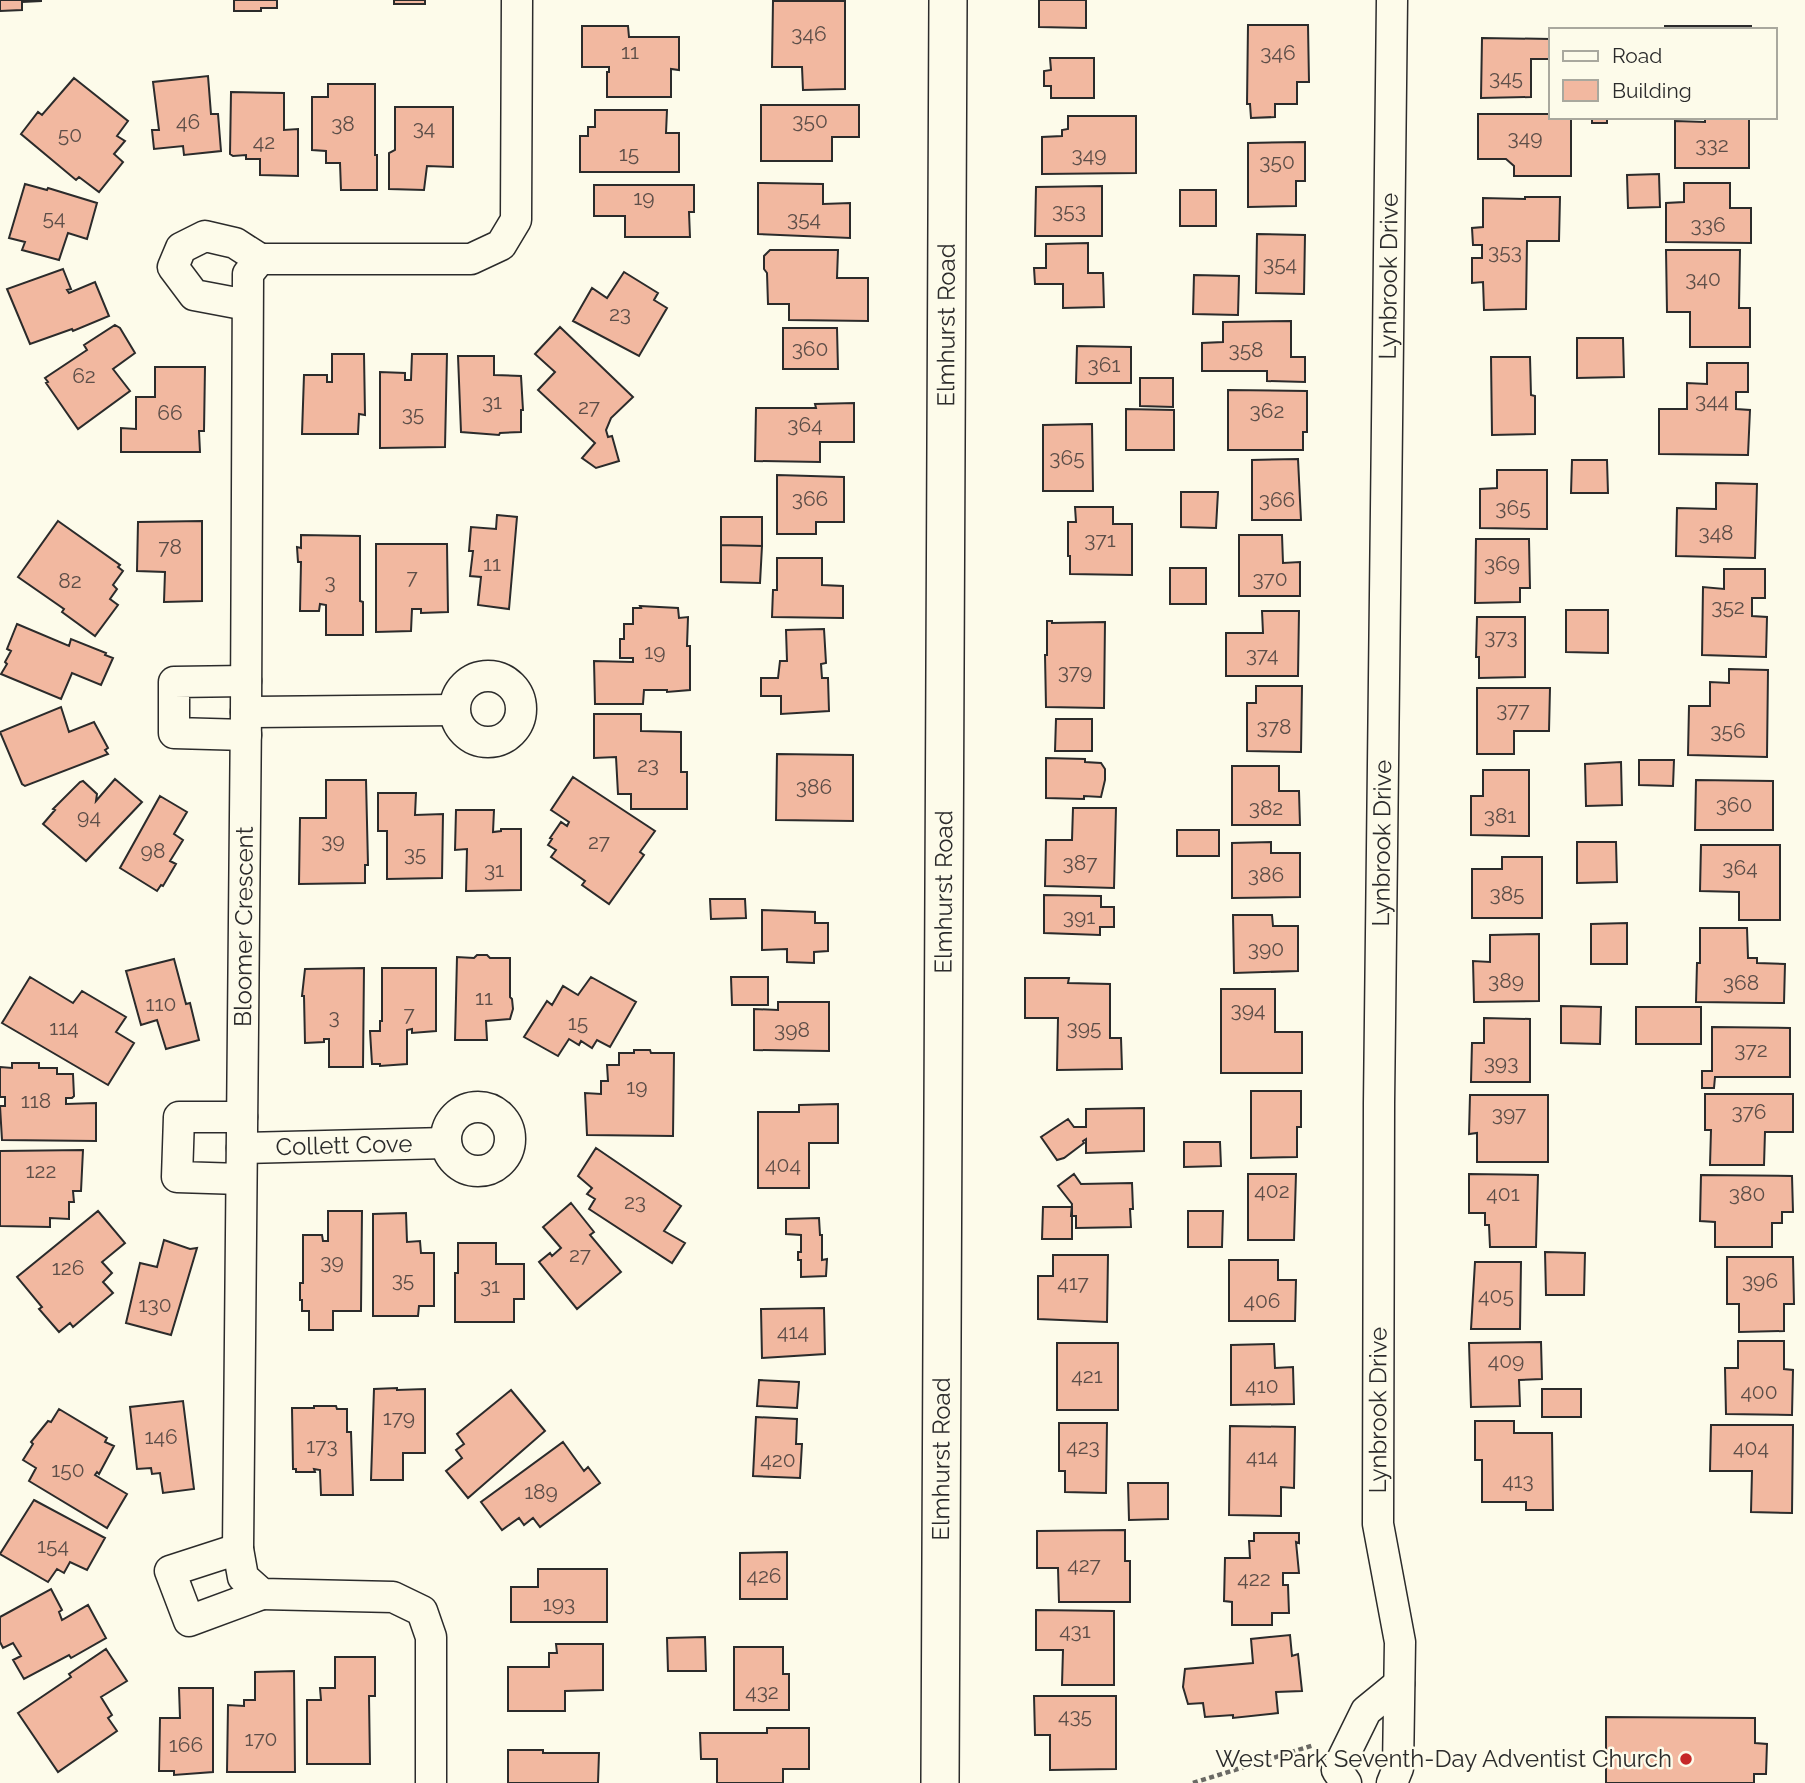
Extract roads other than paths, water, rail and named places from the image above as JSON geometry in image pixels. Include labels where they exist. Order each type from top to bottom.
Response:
[{"type":"street","points":[[247,305],[194,296],[173,267],[181,248],[205,236],[235,243],[260,259],[471,259],[501,245],[516,220],[517,0]]},
{"type":"street","name":"Elmhurst Road","points":[[940,1783],[948,0]]},
{"type":"street","name":"Lynbrook Drive","points":[[1392,0],[1379,1104],[1378,1524],[1400,1642],[1398,1768],[1392,1783]]},
{"type":"street","name":"Bloomer Crescent","points":[[260,259],[248,274],[247,305],[238,1549],[243,1577],[262,1594]]},
{"type":"street","points":[[246,681],[174,682],[174,733],[246,723],[454,710]]},
{"type":"street","points":[[241,1179],[177,1177],[179,1117],[242,1117]]},
{"type":"street","name":"Collett Cove","points":[[242,1148],[446,1143]]},
{"type":"street","points":[[238,1549],[170,1571],[189,1621],[262,1594],[393,1597],[422,1611],[431,1637],[431,1783]]},
{"type":"street","points":[[1346,1783],[1337,1770],[1366,1711],[1399,1684]]},
{"type":"place","name":"West Park Seventh-Day Adventist Church","points":[[1686,1759]]}]
